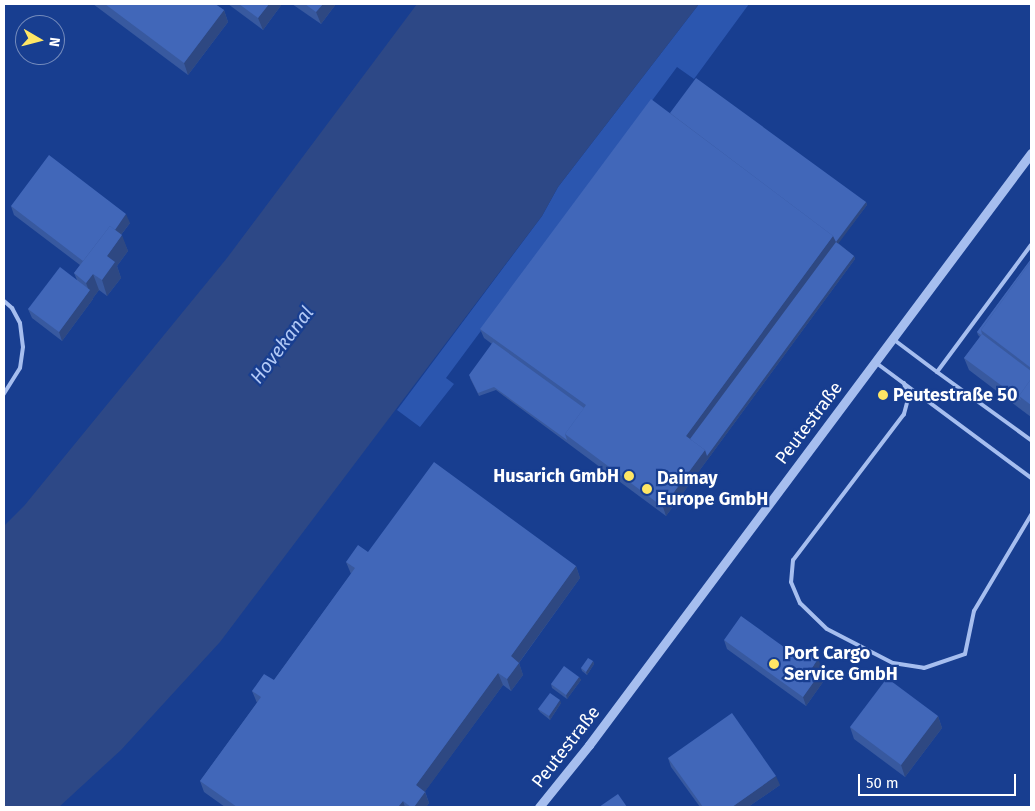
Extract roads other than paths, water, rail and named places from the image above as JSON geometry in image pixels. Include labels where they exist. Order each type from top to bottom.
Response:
[{"type":"street","name":"Peutestraße","points":[[539,807],[589,745],[1031,153]]},
{"type":"lane","points":[[937,372],[1031,245]]},
{"type":"lane","points":[[4,301],[12,308],[20,323],[23,347],[20,368],[4,394]]},
{"type":"lane","points":[[892,339],[1031,440]]},
{"type":"lane","points":[[875,362],[1031,478]]},
{"type":"lane","points":[[904,383],[908,399],[904,414],[794,560],[791,582],[800,603],[827,629],[893,663],[924,668],[965,654],[974,610],[1031,515]]},
{"type":"water","name":"Hovekanal","points":[[417,4],[699,4],[558,187],[542,216],[220,642],[121,750],[59,807],[4,807],[4,526],[24,506],[227,258]]},
{"type":"place","name":"Peutestraße 50","points":[[883,395]]},
{"type":"place","name":"Husarich GmbH","points":[[629,476]]},
{"type":"place","name":"Daimay Europe GmbH","points":[[647,489]]},
{"type":"place","name":"Port Cargo Service GmbH","points":[[774,664]]}]
